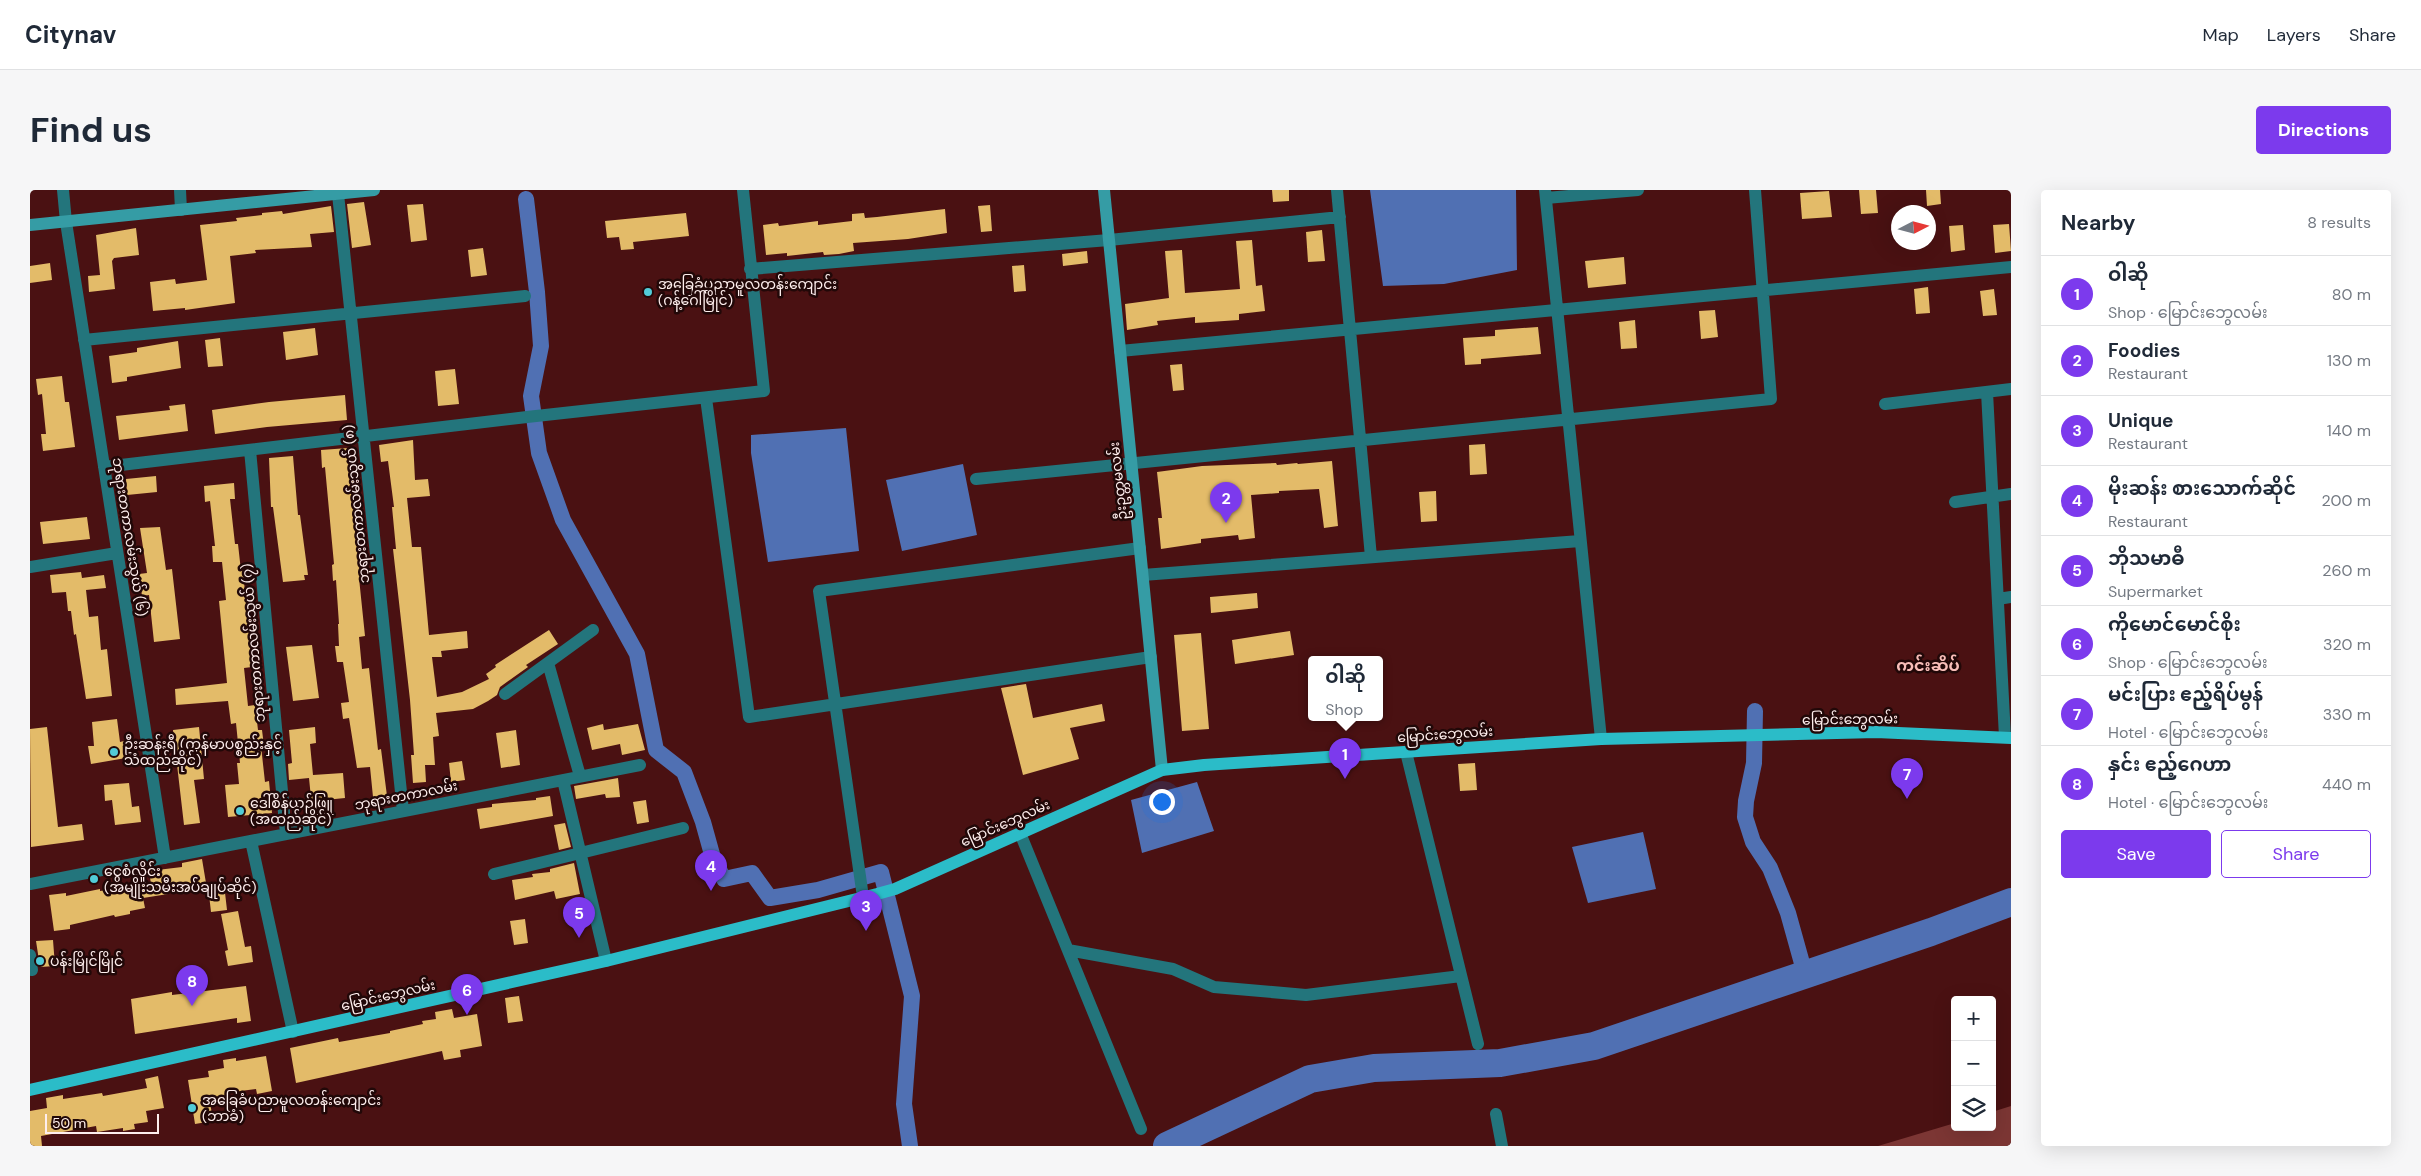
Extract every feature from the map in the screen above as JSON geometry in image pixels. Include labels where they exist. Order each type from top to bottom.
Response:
[{"type":"main road","name":"မြောင်းဘွေလမ်း","points":[[30,1090],[606,962],[877,894],[894,889],[1162,770],[1204,765],[1601,739],[1876,732],[2008,738]]},
{"type":"street","name":"ဘုရားတကာလမ်းသွယ် (၆)","points":[[63,190],[84,340],[165,858]]},
{"type":"street","points":[[180,190],[181,210]]},
{"type":"street","points":[[30,225],[374,190]]},
{"type":"street","points":[[104,467],[527,417],[764,392],[743,190]]},
{"type":"street","name":"ဦးဥတ္တမလမ်း","points":[[1104,190],[1162,770]]},
{"type":"street","points":[[1338,190],[1371,557]]},
{"type":"street","points":[[1601,739],[1545,194],[1638,190]]},
{"type":"street","points":[[976,480],[1771,399],[1755,190]]},
{"type":"street","name":"ဘုရားတကာလမ်းသွယ် (၈)","points":[[338,194],[403,811]]},
{"type":"street","points":[[750,269],[1109,240],[1340,217]]},
{"type":"street","points":[[1120,351],[2011,267]]},
{"type":"street","points":[[84,340],[525,296]]},
{"type":"street","points":[[1885,404],[2011,389]]},
{"type":"street","points":[[1987,392],[1998,599],[2008,738]]},
{"type":"street","points":[[706,398],[749,717],[1151,657]]},
{"type":"street","name":"ဘုရားတကာလမ်းသွယ် (၇)","points":[[250,450],[286,834]]},
{"type":"street","points":[[1955,502],[2011,494]]},
{"type":"street","points":[[1143,575],[1580,541]]},
{"type":"street","points":[[863,897],[819,591],[1140,548]]},
{"type":"street","points":[[30,567],[117,553]]},
{"type":"street","points":[[1998,599],[2011,597]]},
{"type":"street","points":[[505,694],[594,630]]},
{"type":"street","points":[[548,663],[580,776]]},
{"type":"street","points":[[1406,752],[1478,1044]]},
{"type":"street","name":"ဘုရားတကာလမ်း","points":[[30,884],[640,765]]},
{"type":"street","points":[[563,780],[606,962]]},
{"type":"street","points":[[494,874],[683,828]]},
{"type":"street","points":[[1020,833],[1141,1129]]},
{"type":"street","points":[[251,841],[292,1032]]},
{"type":"street","points":[[1068,950],[1173,969],[1214,987],[1306,995],[1461,976]]},
{"type":"street","points":[[30,955],[32,970]]},
{"type":"street","points":[[1496,1114],[1502,1146]]},
{"type":"shaded area","points":[[2011,1106],[2011,1146],[1878,1146],[1951,1124],[1951,1131],[1996,1131],[1996,1111]]},
{"type":"water","points":[[1370,190],[1516,190],[1517,270],[1444,284],[1383,286]]},
{"type":"water","points":[[846,428],[859,551],[768,562],[751,453],[751,435]]},
{"type":"water","points":[[963,464],[977,535],[902,551],[886,480]]},
{"type":"water","points":[[1197,782],[1214,831],[1142,853],[1131,800]]},
{"type":"water","points":[[1643,832],[1656,889],[1588,903],[1572,847]]},
{"type":"building","points":[[1272,190],[1289,190],[1289,201],[1273,202]]},
{"type":"building","points":[[1859,190],[1876,190],[1878,213],[1861,214]]},
{"type":"building","points":[[1926,190],[1940,190],[1941,204],[1927,205]]},
{"type":"building","points":[[1829,191],[1832,217],[1802,219],[1800,193]]},
{"type":"building","points":[[364,202],[371,245],[352,248],[347,204]]},
{"type":"building","points":[[423,204],[427,240],[411,242],[407,205]]},
{"type":"building","points":[[990,205],[992,231],[981,232],[978,206]]},
{"type":"building","points":[[331,206],[334,232],[310,234],[312,247],[255,250],[256,253],[230,256],[235,303],[185,310],[185,308],[153,311],[150,282],[175,279],[176,284],[207,280],[200,225],[237,221],[236,218],[262,215],[262,213],[282,211],[283,214]]},
{"type":"building","points":[[945,209],[947,233],[908,239],[853,243],[854,251],[839,254],[824,255],[823,252],[787,256],[787,253],[766,255],[763,225],[778,223],[779,226],[818,221],[818,225],[852,221],[852,214],[864,213],[865,218]]},
{"type":"building","points":[[686,213],[689,236],[633,242],[634,249],[621,250],[619,237],[607,238],[605,221]]},
{"type":"building","points":[[2009,224],[2011,251],[1995,253],[1993,225]]},
{"type":"building","points":[[1963,225],[1965,250],[1951,252],[1949,226]]},
{"type":"building","points":[[136,228],[139,255],[114,258],[112,261],[115,289],[89,292],[88,276],[100,275],[96,235]]},
{"type":"building","points":[[1322,230],[1325,261],[1308,262],[1306,232]]},
{"type":"building","points":[[1252,240],[1256,286],[1262,285],[1265,311],[1239,314],[1239,320],[1195,323],[1195,317],[1157,321],[1158,325],[1127,330],[1125,304],[1169,298],[1165,251],[1182,250],[1185,293],[1240,289],[1236,241]]},
{"type":"building","points":[[483,248],[487,275],[471,277],[468,250]]},
{"type":"building","points":[[1087,251],[1088,263],[1063,266],[1062,254]]},
{"type":"building","points":[[1624,257],[1626,284],[1588,288],[1585,261]]},
{"type":"building","points":[[50,263],[52,280],[30,283],[30,266]]},
{"type":"building","points":[[1024,265],[1026,291],[1014,292],[1012,266]]},
{"type":"building","points":[[1928,287],[1930,313],[1916,314],[1914,289]]},
{"type":"building","points":[[1994,289],[1997,315],[1983,316],[1980,291]]},
{"type":"building","points":[[1715,310],[1718,337],[1701,339],[1699,311]]},
{"type":"building","points":[[1635,320],[1637,348],[1621,349],[1619,322]]},
{"type":"building","points":[[1538,327],[1541,354],[1481,359],[1481,364],[1465,365],[1463,338],[1495,336],[1495,330]]},
{"type":"building","points":[[315,328],[318,355],[286,360],[283,332]]},
{"type":"building","points":[[220,338],[223,366],[208,367],[205,340]]},
{"type":"building","points":[[178,341],[181,368],[127,377],[127,381],[112,383],[109,356],[137,352],[137,348]]},
{"type":"building","points":[[1182,364],[1184,390],[1173,391],[1170,365]]},
{"type":"building","points":[[455,369],[459,404],[438,406],[435,371]]},
{"type":"building","points":[[62,376],[65,402],[69,402],[75,447],[43,451],[41,434],[46,434],[42,394],[38,395],[36,379]]},
{"type":"building","points":[[345,395],[347,420],[215,434],[212,410],[269,402]]},
{"type":"building","points":[[185,404],[188,431],[119,440],[116,416],[170,410],[169,406]]},
{"type":"building","points":[[413,440],[415,480],[428,479],[430,496],[407,498],[412,547],[421,547],[429,635],[467,631],[468,648],[441,651],[442,657],[432,657],[437,697],[462,692],[489,679],[486,674],[496,667],[495,665],[549,630],[558,644],[526,665],[528,667],[500,687],[497,695],[488,701],[473,709],[436,713],[439,736],[433,737],[435,765],[425,765],[426,782],[413,783],[411,755],[414,755],[410,700],[393,549],[396,549],[392,507],[394,507],[388,461],[381,462],[379,445]]},
{"type":"building","points":[[1485,444],[1487,474],[1470,475],[1469,445]]},
{"type":"building","points":[[348,448],[359,524],[354,524],[361,578],[359,578],[365,636],[359,637],[362,669],[369,668],[378,750],[381,749],[387,796],[373,797],[370,767],[357,768],[349,718],[343,719],[341,703],[349,702],[343,662],[337,662],[335,646],[339,646],[336,580],[333,581],[332,565],[334,564],[325,467],[322,468],[321,450]]},
{"type":"building","points":[[293,456],[298,515],[300,515],[308,575],[304,575],[305,580],[283,582],[273,507],[271,507],[269,458]]},
{"type":"building","points":[[1332,461],[1338,526],[1324,528],[1319,489],[1279,491],[1279,493],[1251,495],[1255,538],[1239,540],[1238,535],[1201,539],[1201,543],[1161,549],[1158,518],[1162,518],[1157,472],[1202,466],[1276,463],[1277,465]]},
{"type":"building","points":[[156,476],[157,492],[127,495],[126,479]]},
{"type":"building","points":[[234,483],[235,499],[230,499],[235,544],[238,544],[241,571],[243,571],[252,667],[244,668],[248,706],[255,705],[258,730],[262,730],[264,746],[261,746],[265,782],[269,781],[272,813],[228,817],[225,785],[239,784],[237,763],[240,763],[236,723],[231,724],[228,701],[176,705],[175,689],[227,683],[219,601],[226,600],[222,562],[213,562],[212,546],[215,546],[210,501],[205,502],[204,486]]},
{"type":"building","points":[[1436,491],[1437,521],[1421,522],[1419,492]]},
{"type":"building","points":[[87,517],[90,539],[43,544],[40,522]]},
{"type":"building","points":[[160,527],[166,570],[172,569],[180,639],[154,642],[149,595],[142,596],[139,574],[147,573],[140,528]]},
{"type":"building","points":[[81,572],[82,578],[104,575],[106,588],[86,590],[89,617],[98,616],[101,650],[107,649],[112,696],[86,699],[76,634],[74,635],[71,611],[68,611],[66,592],[52,593],[50,575]]},
{"type":"building","points":[[1257,593],[1258,608],[1211,613],[1210,597]]},
{"type":"building","points":[[1290,631],[1294,655],[1235,664],[1232,640]]},
{"type":"building","points":[[1201,633],[1209,729],[1182,731],[1174,635]]},
{"type":"building","points":[[312,645],[319,698],[293,701],[286,647]]},
{"type":"building","points":[[1026,684],[1033,718],[1102,704],[1105,721],[1070,728],[1079,759],[1023,775],[1001,688]]},
{"type":"building","points":[[117,719],[120,742],[124,741],[126,758],[91,764],[88,746],[94,746],[92,722]]},
{"type":"building","points":[[603,724],[604,730],[638,724],[645,750],[622,755],[620,744],[592,750],[587,728]]},
{"type":"building","points":[[47,727],[58,827],[82,824],[84,840],[31,847],[30,729]]},
{"type":"building","points":[[199,727],[204,779],[194,780],[200,823],[184,825],[173,730]]},
{"type":"building","points":[[315,727],[316,743],[310,744],[313,775],[343,773],[345,798],[325,800],[325,807],[312,808],[309,778],[289,780],[288,764],[292,763],[289,730]]},
{"type":"building","points":[[516,730],[520,765],[501,768],[496,733]]},
{"type":"building","points":[[462,761],[465,780],[451,782],[449,763]]},
{"type":"building","points":[[1475,763],[1477,790],[1460,791],[1458,764]]},
{"type":"building","points":[[618,778],[620,797],[606,798],[605,794],[576,799],[574,786]]},
{"type":"building","points":[[129,783],[132,807],[139,806],[141,822],[115,825],[112,800],[105,801],[104,785]]},
{"type":"building","points":[[550,796],[553,816],[480,829],[477,809],[492,807],[492,804],[536,800],[536,798]]},
{"type":"building","points":[[646,800],[649,822],[637,824],[633,802]]},
{"type":"building","points":[[565,823],[571,847],[559,850],[554,825]]},
{"type":"building","points":[[202,859],[206,883],[167,888],[168,894],[143,898],[145,908],[130,911],[130,914],[115,917],[114,915],[70,925],[70,929],[54,931],[49,895],[66,893],[66,896],[100,889],[100,891],[151,884],[149,871],[182,867],[182,863]]},
{"type":"building","points":[[574,863],[580,894],[556,899],[554,891],[515,900],[512,880],[533,877],[532,874],[550,872],[550,869]]},
{"type":"building","points":[[224,884],[227,910],[211,912],[208,886]]},
{"type":"building","points":[[238,911],[245,947],[251,946],[253,962],[228,966],[225,951],[228,950],[221,914]]},
{"type":"building","points":[[525,919],[528,943],[514,945],[510,921]]},
{"type":"building","points":[[53,940],[55,966],[40,967],[36,941]]},
{"type":"building","points":[[246,986],[251,1021],[237,1023],[237,1018],[135,1034],[131,999],[172,992],[172,995]]},
{"type":"building","points":[[519,996],[523,1021],[508,1023],[505,998]]},
{"type":"building","points":[[452,1009],[454,1018],[477,1014],[482,1046],[460,1050],[461,1057],[444,1060],[442,1051],[296,1083],[290,1048],[338,1038],[339,1042],[390,1033],[390,1031],[423,1024],[422,1021],[436,1019],[435,1012]]},
{"type":"building","points":[[266,1056],[272,1091],[257,1094],[256,1089],[225,1093],[226,1099],[210,1102],[213,1121],[195,1124],[188,1080],[209,1077],[208,1071],[224,1068],[223,1060],[236,1058],[236,1061]]},
{"type":"building","points":[[158,1076],[164,1108],[146,1111],[148,1122],[134,1124],[135,1129],[123,1131],[123,1128],[97,1132],[96,1126],[41,1136],[42,1146],[30,1146],[30,1111],[47,1108],[46,1098],[63,1095],[63,1099],[102,1093],[103,1096],[147,1088],[145,1079]]},
{"type":"waterway","points":[[526,199],[537,292],[541,346],[531,396],[539,453],[563,520],[637,654],[656,750],[684,772],[703,822],[713,858],[724,879],[752,873],[770,898],[818,890],[881,872],[912,996],[904,1104],[910,1146]]},
{"type":"waterway","points":[[1755,711],[1754,763],[1746,801],[1745,817],[1753,842],[1770,868],[1788,913],[1805,974]]},
{"type":"waterway","points":[[1167,1146],[1310,1079],[1374,1068],[1500,1063],[1594,1046],[1931,932],[2011,902]]},
{"type":"place","name":"အခြေခံပညာမူလတန်းကျောင်း (ဂန့်ဂေါ်မြိုင်)","points":[[648,292]]},
{"type":"place","name":"Foodies","points":[[1226,523]]},
{"type":"place","name":"ဦးဆန်းရီ (ကုန်မာပစ္စည်းနှင့် သံထည်ဆိုင်)","points":[[114,752]]},
{"type":"place","name":"ဝါဆို","points":[[1345,779]]},
{"type":"place","name":"မင်းပြား ဧည့်ရိပ်မွန်","points":[[1907,799]]},
{"type":"place","name":"ဒေါ်စိန်ယဉ်ဖြူ (အထည်ဆိုင်)","points":[[240,811]]},
{"type":"place","name":"ငွေစံလှိုင်း (အမျိုးသမီးအပ်ချုပ်ဆိုင်)","points":[[94,879]]},
{"type":"place","name":"မိုးဆန်း စားသောက်ဆိုင်","points":[[711,891]]},
{"type":"place","name":"Unique","points":[[866,931]]},
{"type":"place","name":"ဘိုသမာဓီ","points":[[579,938]]},
{"type":"place","name":"ပန်းမြိုင်မြိုင်","points":[[40,961]]},
{"type":"place","name":"နှင်း ဧည့်ဂေဟာ","points":[[192,1006]]},
{"type":"place","name":"ကိုမောင်မောင်စိုး","points":[[467,1015]]},
{"type":"place","name":"အခြေခံပညာမူလတန်းကျောင်း (ဘာခံ)","points":[[192,1108]]},
{"type":"district","name":"ကင်းဆိပ်","points":[[1928,665]]}]
